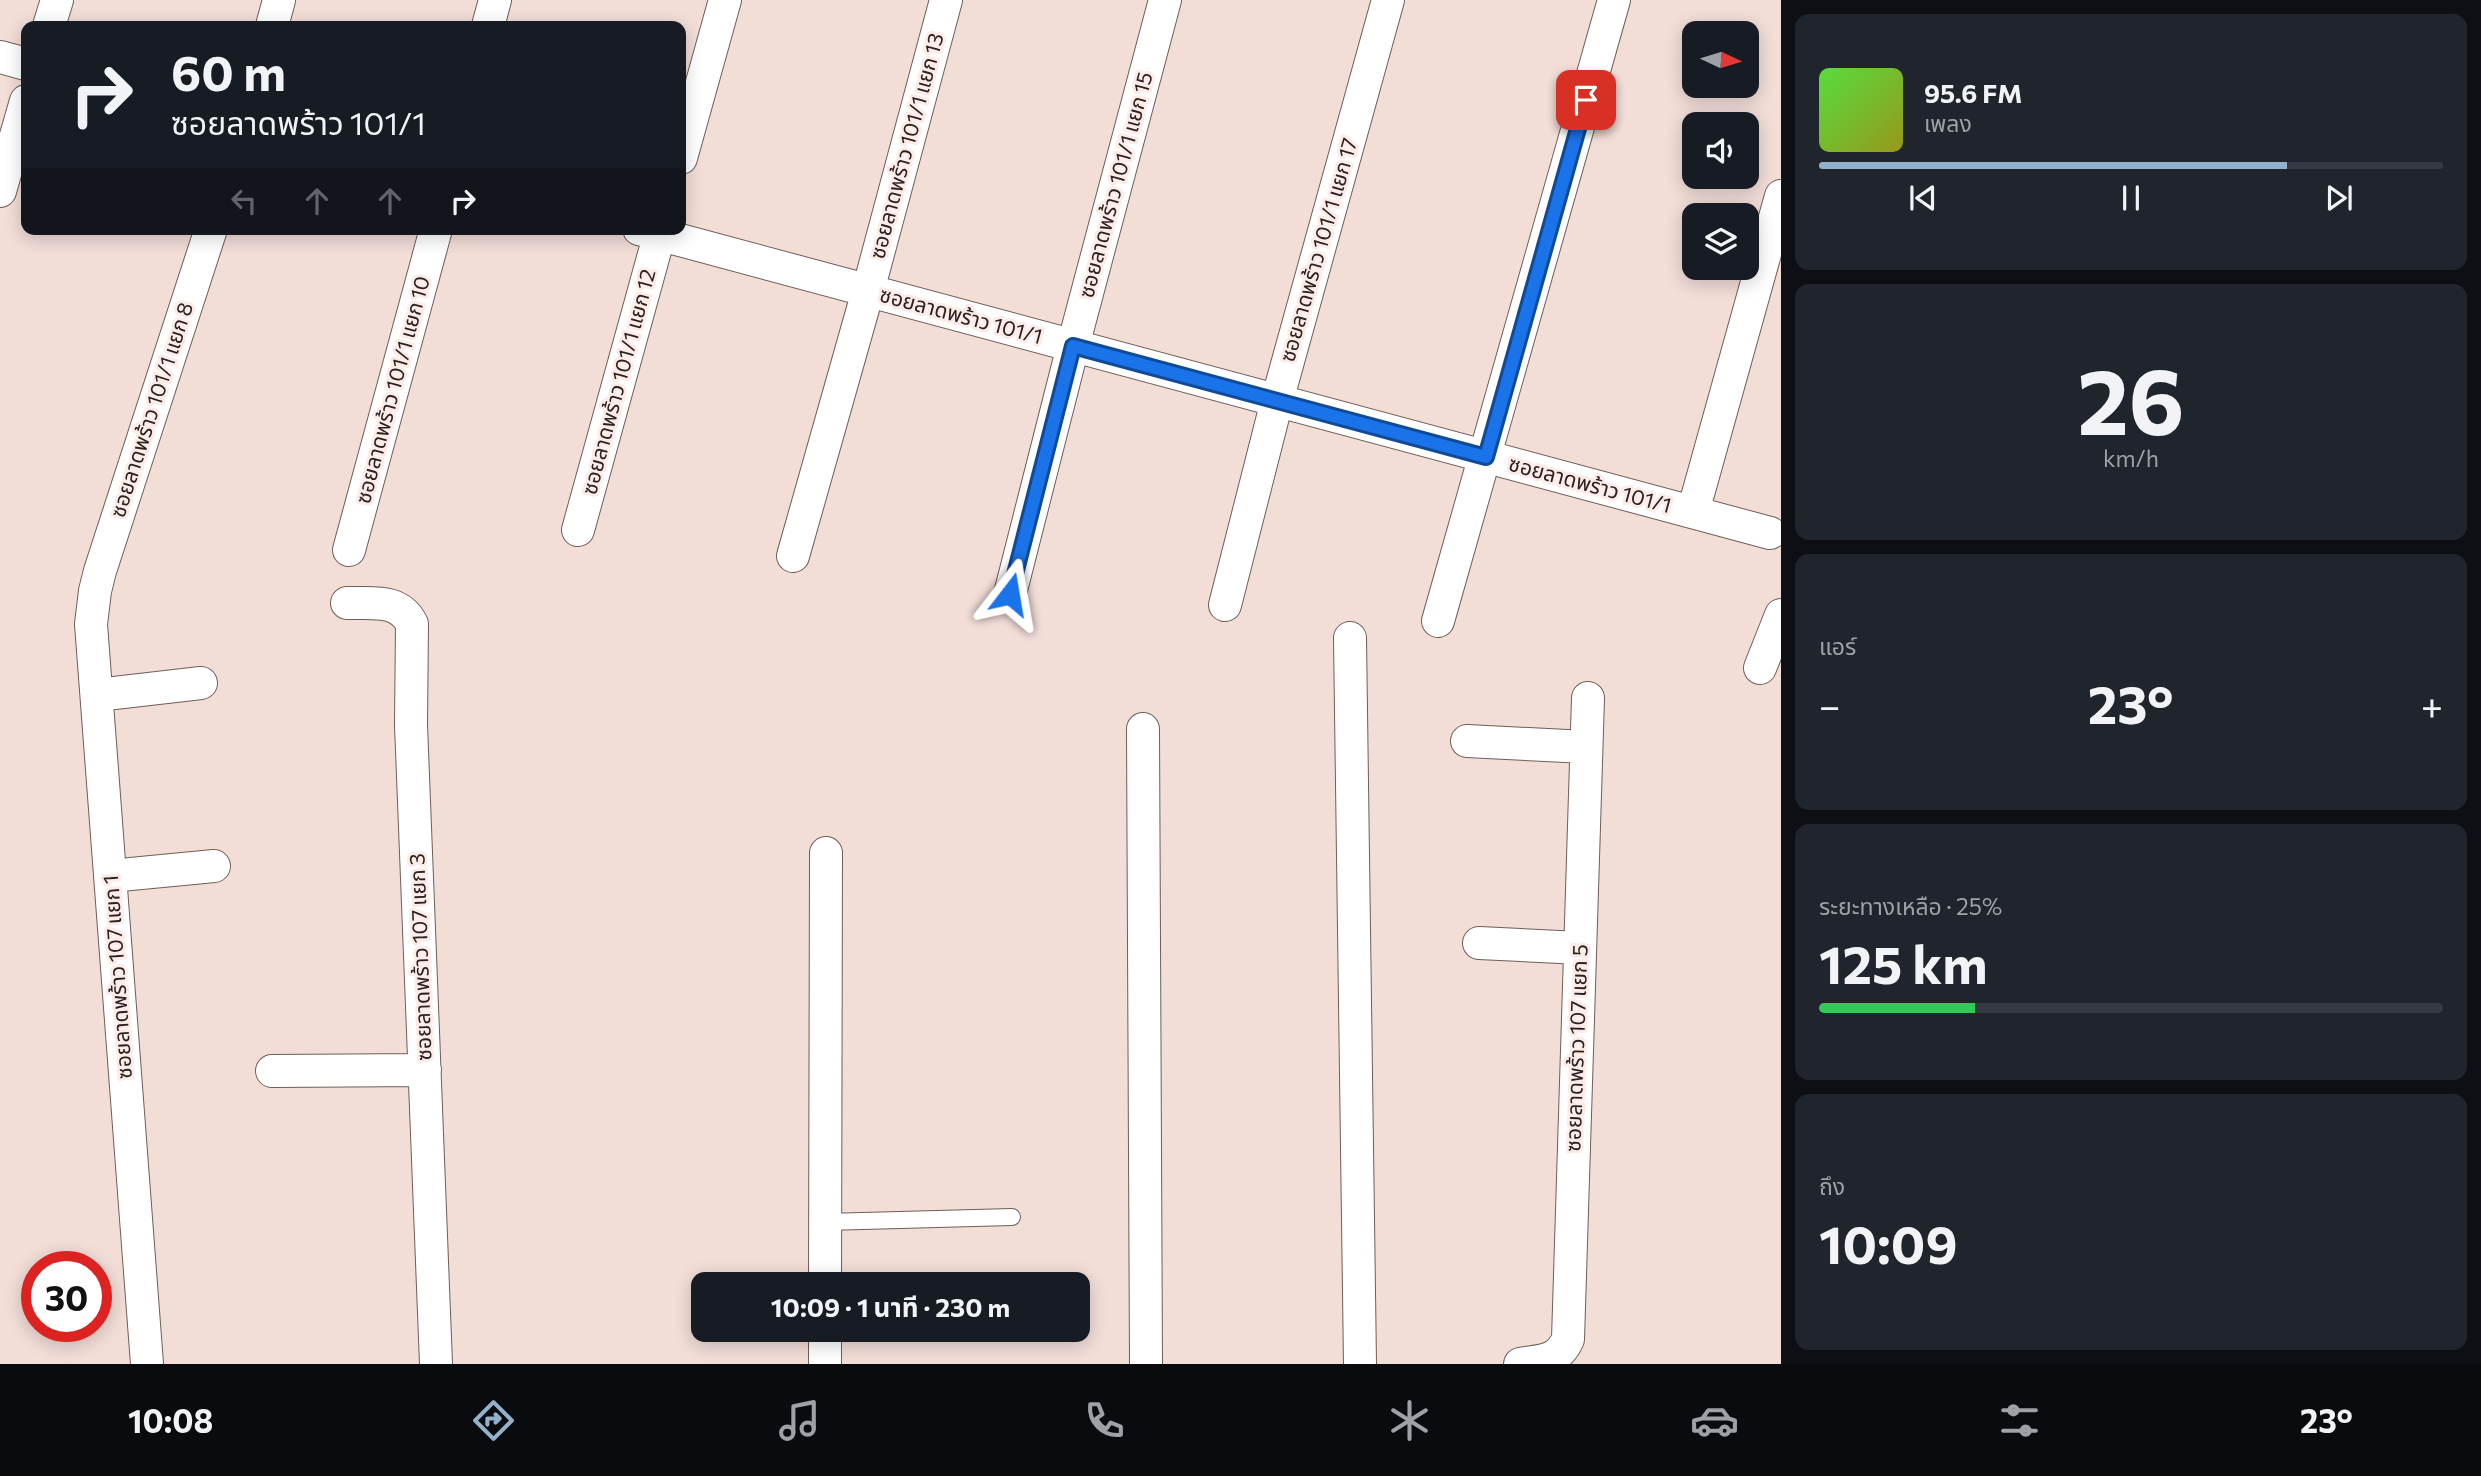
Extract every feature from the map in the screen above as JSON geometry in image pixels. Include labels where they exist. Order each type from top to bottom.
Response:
[{"type":"street","points":[[51,21],[57,0]]},
{"type":"street","points":[[273,21],[279,0]]},
{"type":"street","points":[[489,21],[495,0]]},
{"type":"street","points":[[686,140],[725,0]]},
{"type":"street","name":"ซอยลาดพร้าว 101/1 แยก 13","points":[[793,556],[946,0]]},
{"type":"street","name":"ซอยลาดพร้าว 101/1 แยก 17","points":[[1225,605],[1277,401],[1388,0]]},
{"type":"street","points":[[1438,621],[1614,0]]},
{"type":"street","name":"ซอยลาดพร้าว 101/1 แยก 15","points":[[1010,594],[1162,12]]},
{"type":"street","points":[[0,57],[21,63]]},
{"type":"street","points":[[0,191],[21,118]]},
{"type":"street","points":[[1693,512],[1780,198]]},
{"type":"street","name":"ซอยลาดพร้าว 101/1 แยก 8","points":[[95,591],[209,235]]},
{"type":"street","name":"ซอยลาดพร้าว 101/1 แยก 10","points":[[349,551],[434,235]]},
{"type":"street","name":"ซอยลาดพร้าว 101/1 แยก 12","points":[[578,530],[652,235]]},
{"type":"street","name":"ซอยลาดพร้าว 101/1","points":[[667,235],[1770,533]]},
{"type":"street","name":"ซอยลาดพร้าว 107 แยก 1","points":[[95,591],[92,624],[147,1364]]},
{"type":"street","name":"ซอยลาดพร้าว 107 แยก 3","points":[[347,603],[395,606],[406,612],[412,624],[411,724],[436,1364]]},
{"type":"street","points":[[1760,668],[1781,615]]},
{"type":"street","points":[[1350,638],[1360,1364]]},
{"type":"street","points":[[97,695],[201,683]]},
{"type":"street","name":"ซอยลาดพร้าว 107 แยก 5","points":[[1520,1364],[1552,1358],[1563,1351],[1568,1339],[1588,698]]},
{"type":"street","points":[[1143,729],[1146,1364]]},
{"type":"street","points":[[1467,741],[1586,747]]},
{"type":"street","points":[[825,1272],[826,853]]},
{"type":"street","points":[[110,876],[214,866]]},
{"type":"street","points":[[1479,943],[1580,948]]},
{"type":"street","points":[[272,1071],[425,1070]]},
{"type":"street","points":[[825,1342],[825,1364]]},
{"type":"lane","points":[[825,1223],[1012,1217]]},
{"type":"route","points":[[1010,594],[1073,346],[1486,457],[1586,100]]}]
